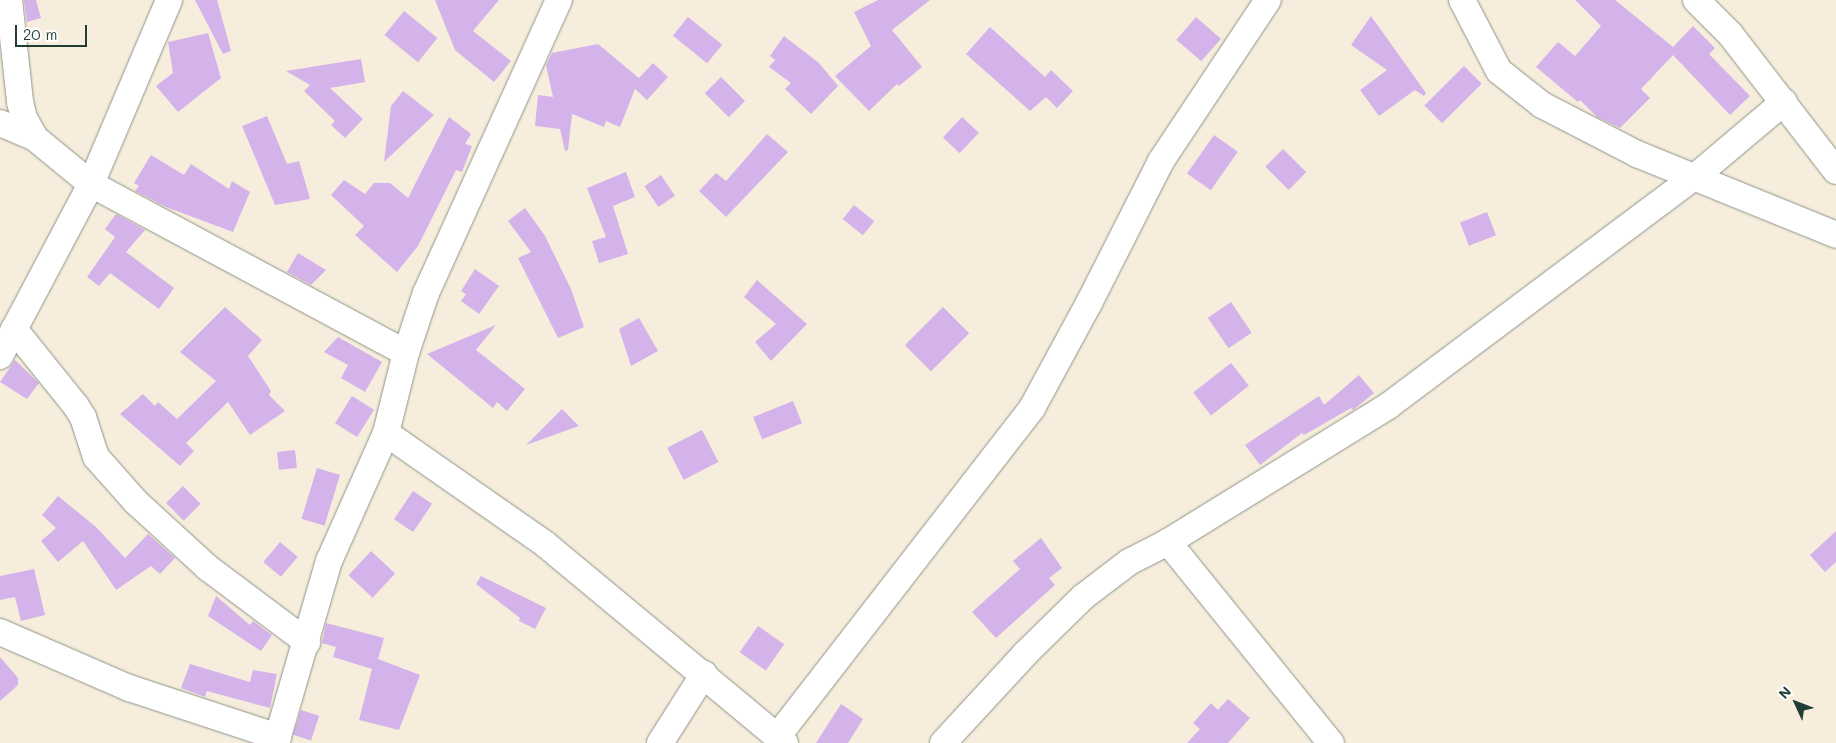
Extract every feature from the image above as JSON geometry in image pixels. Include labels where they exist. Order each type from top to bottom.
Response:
[{"type":"street","points":[[9,0],[20,102],[24,118],[35,138]]},
{"type":"street","points":[[0,356],[91,184],[169,0]]},
{"type":"street","points":[[0,632],[129,688],[277,740],[307,642],[314,608],[340,530],[386,433],[406,353],[446,244],[559,0]]},
{"type":"street","points":[[386,433],[545,544],[704,674],[734,704],[781,740],[1032,408],[1090,303],[1161,161],[1268,0]]},
{"type":"street","points":[[1462,0],[1499,71],[1542,105],[1636,154],[1696,176],[1836,235]]},
{"type":"street","points":[[1696,0],[1730,34],[1836,171]]},
{"type":"street","points":[[943,743],[1025,654],[1083,598],[1129,562],[1168,542],[1388,406],[1696,176],[1784,102]]},
{"type":"street","points":[[0,123],[35,138],[91,184],[406,353]]},
{"type":"street","points":[[14,329],[76,406],[96,457],[136,502],[208,568],[307,642]]},
{"type":"street","points":[[1168,542],[1331,743]]},
{"type":"street","points":[[660,743],[704,674]]},
{"type":"building","points":[[24,0],[36,0],[41,18],[27,22]]},
{"type":"building","points":[[195,0],[217,0],[231,51],[223,54]]},
{"type":"building","points":[[435,0],[499,0],[473,31],[511,61],[494,82],[455,50]]},
{"type":"building","points":[[878,0],[930,0],[892,30],[922,67],[899,86],[897,84],[869,111],[835,76],[871,46],[854,12]]},
{"type":"building","points":[[1575,0],[1615,0],[1673,47],[1693,26],[1715,48],[1709,54],[1750,96],[1730,115],[1673,55],[1641,89],[1650,98],[1620,128],[1597,117],[1580,100],[1578,102],[1536,67],[1558,42],[1575,56],[1601,26]]},
{"type":"building","points":[[404,11],[437,38],[418,62],[384,35]]},
{"type":"building","points":[[1371,16],[1426,93],[1424,96],[1415,90],[1379,116],[1360,90],[1387,70],[1351,45]]},
{"type":"building","points":[[688,17],[722,45],[707,63],[673,36]]},
{"type":"building","points":[[1196,17],[1221,39],[1201,61],[1176,40]]},
{"type":"building","points":[[990,27],[1045,77],[1051,70],[1073,91],[1057,108],[1046,97],[1030,111],[966,54]]},
{"type":"building","points":[[208,33],[221,78],[178,112],[156,86],[173,73],[168,42]]},
{"type":"building","points":[[784,36],[819,63],[838,86],[811,114],[785,89],[791,83],[769,67],[775,60],[770,56]]},
{"type":"building","points":[[598,44],[639,78],[653,63],[668,77],[647,100],[635,89],[620,127],[606,121],[604,127],[572,114],[568,150],[565,151],[560,129],[535,126],[538,95],[553,97],[546,65],[552,53]]},
{"type":"building","points":[[361,59],[365,82],[330,88],[363,119],[345,138],[331,125],[335,121],[304,91],[310,85],[286,71]]},
{"type":"building","points":[[1464,66],[1482,84],[1442,123],[1424,106]]},
{"type":"building","points":[[721,77],[745,101],[729,117],[705,93]]},
{"type":"building","points":[[403,91],[434,115],[384,162],[391,106]]},
{"type":"building","points":[[267,116],[287,164],[299,161],[310,199],[275,205],[242,126]]},
{"type":"building","points":[[449,117],[471,134],[465,144],[472,146],[462,172],[456,170],[418,246],[397,272],[355,235],[364,226],[331,195],[344,180],[365,194],[374,183],[390,183],[408,198]]},
{"type":"building","points":[[962,117],[979,133],[960,153],[943,137]]},
{"type":"building","points":[[767,134],[788,152],[726,217],[699,191],[716,173],[726,181]]},
{"type":"building","points":[[1214,135],[1238,152],[1211,190],[1187,174]]},
{"type":"building","points":[[1283,149],[1306,172],[1289,190],[1265,167]]},
{"type":"building","points":[[151,155],[184,175],[191,164],[229,189],[232,181],[250,192],[233,232],[166,207],[135,191],[139,186],[134,183]]},
{"type":"building","points":[[626,172],[635,197],[613,206],[628,254],[599,263],[592,241],[606,237],[587,188]]},
{"type":"building","points":[[661,175],[675,196],[658,207],[644,186]]},
{"type":"building","points":[[854,205],[874,221],[863,235],[843,219]]},
{"type":"building","points":[[525,208],[545,236],[571,289],[584,327],[558,338],[518,258],[531,252],[508,221]]},
{"type":"building","points":[[1487,212],[1496,235],[1469,246],[1460,222]]},
{"type":"building","points":[[116,214],[145,230],[126,252],[174,288],[159,309],[110,273],[99,286],[87,277],[115,237],[105,229]]},
{"type":"building","points":[[298,253],[326,270],[311,285],[287,272]]},
{"type":"building","points":[[475,269],[499,286],[479,314],[461,301],[466,294],[461,291]]},
{"type":"building","points":[[757,280],[807,324],[771,361],[755,342],[776,324],[744,297]]},
{"type":"building","points":[[1231,302],[1252,333],[1228,348],[1208,318]]},
{"type":"building","points":[[225,307],[262,340],[248,356],[271,391],[269,395],[285,411],[250,435],[228,402],[186,443],[194,451],[180,466],[120,414],[143,394],[155,406],[158,402],[177,419],[216,381],[180,352]]},
{"type":"building","points":[[943,307],[969,333],[931,371],[905,345]]},
{"type":"building","points":[[639,318],[658,351],[631,366],[619,329]]},
{"type":"building","points":[[496,325],[476,350],[525,389],[507,411],[497,402],[493,408],[427,354]]},
{"type":"building","points":[[338,337],[382,362],[365,392],[341,378],[348,365],[324,352]]},
{"type":"building","points":[[15,360],[39,383],[27,399],[0,382]]},
{"type":"building","points":[[1231,363],[1249,386],[1211,415],[1193,393]]},
{"type":"building","points":[[1359,375],[1374,393],[1353,410],[1351,408],[1304,435],[1302,433],[1260,465],[1245,445],[1319,396],[1324,405]]},
{"type":"building","points":[[352,396],[374,410],[357,437],[335,423]]},
{"type":"building","points":[[793,401],[802,423],[762,439],[753,417]]},
{"type":"building","points":[[562,409],[579,426],[526,445]]},
{"type":"building","points":[[702,430],[718,462],[684,480],[667,448]]},
{"type":"building","points":[[295,450],[297,468],[279,470],[277,452]]},
{"type":"building","points":[[317,468],[340,475],[324,526],[302,519]]},
{"type":"building","points":[[183,486],[201,504],[184,521],[166,503]]},
{"type":"building","points":[[413,491],[432,504],[413,532],[394,519]]},
{"type":"building","points":[[58,496],[96,527],[125,558],[148,534],[175,558],[160,574],[151,566],[116,590],[83,541],[58,562],[41,541],[56,528],[42,515]]},
{"type":"building","points":[[1836,531],[1836,562],[1825,572],[1810,555]]},
{"type":"building","points":[[1041,538],[1062,568],[1049,578],[1055,585],[996,638],[972,612],[1020,569],[1013,561]]},
{"type":"building","points":[[280,542],[298,557],[281,577],[263,562]]},
{"type":"building","points":[[371,551],[395,574],[373,598],[348,575]]},
{"type":"building","points":[[34,569],[45,615],[21,621],[15,597],[0,600],[0,576]]},
{"type":"building","points":[[481,576],[546,608],[535,629],[519,621],[520,618],[476,584]]},
{"type":"building","points":[[216,596],[250,625],[253,621],[272,635],[261,651],[208,616]]},
{"type":"building","points":[[326,623],[384,638],[378,659],[420,675],[399,730],[359,720],[372,669],[333,657],[336,647],[322,643]]},
{"type":"building","points":[[758,626],[784,644],[766,671],[740,652]]},
{"type":"building","points":[[0,657],[18,678],[18,685],[0,701]]},
{"type":"building","points":[[190,664],[250,682],[253,670],[277,674],[270,708],[207,691],[205,697],[181,688]]},
{"type":"building","points":[[1228,699],[1250,718],[1228,743],[1187,743],[1200,729],[1193,723],[1211,703],[1218,710]]},
{"type":"building","points":[[841,704],[863,719],[848,743],[816,743]]},
{"type":"building","points":[[301,710],[319,716],[311,741],[293,735]]}]
